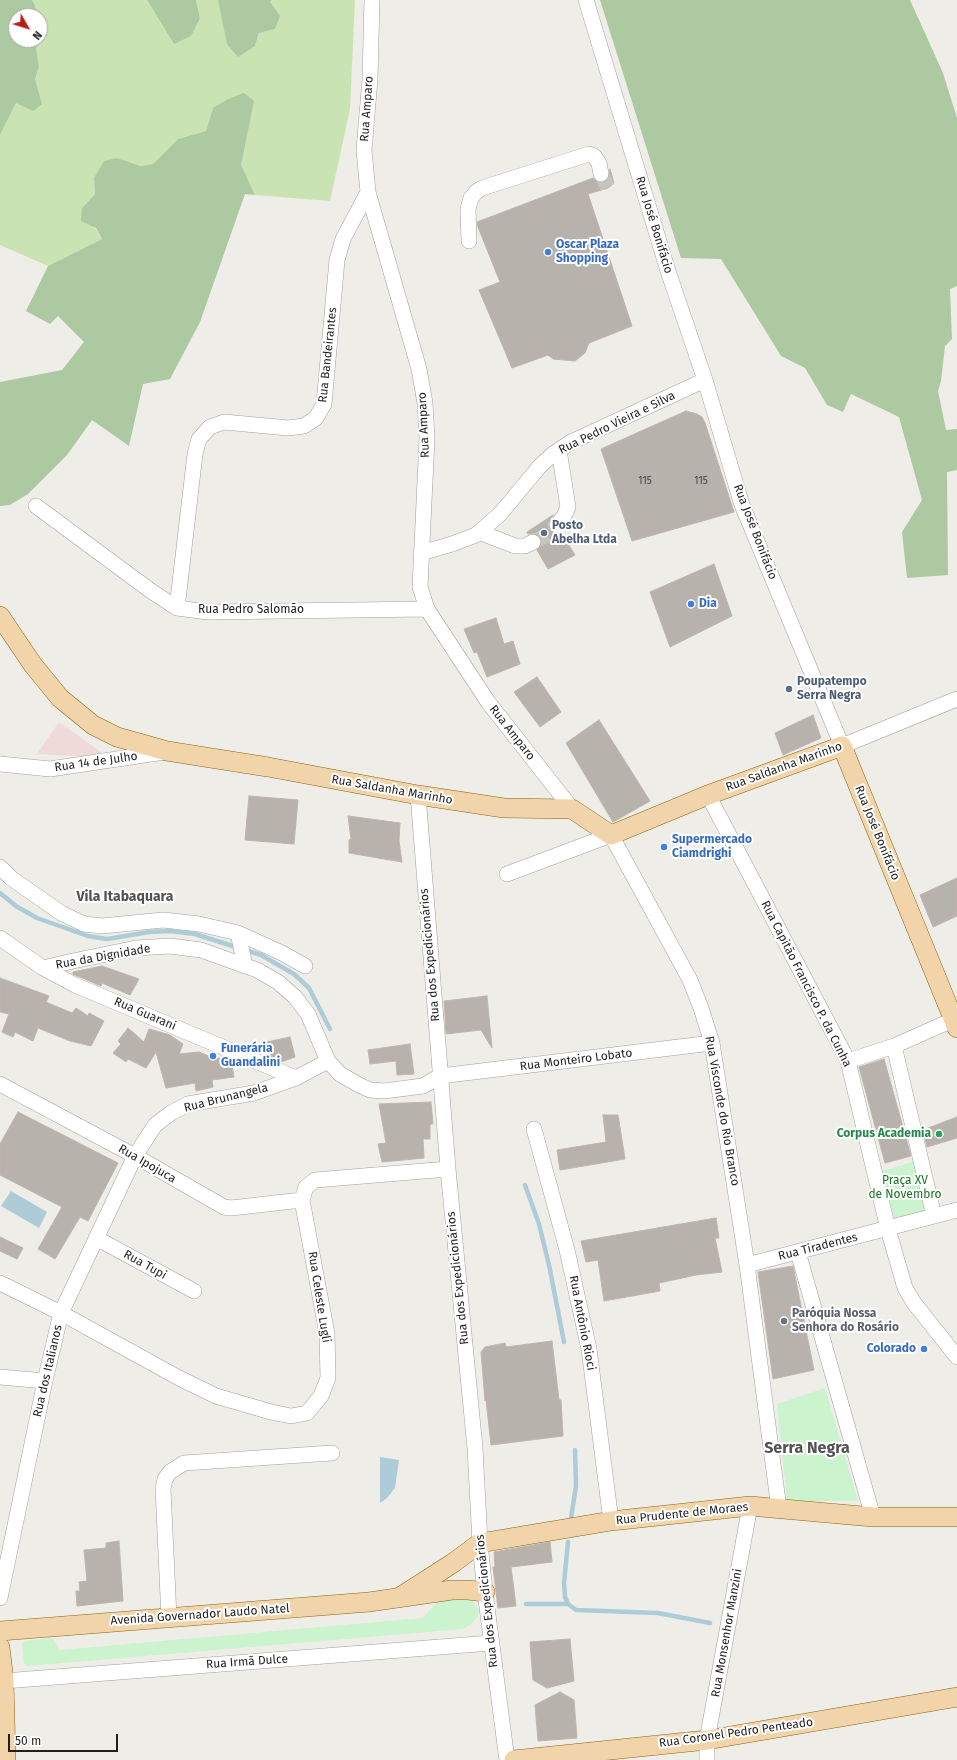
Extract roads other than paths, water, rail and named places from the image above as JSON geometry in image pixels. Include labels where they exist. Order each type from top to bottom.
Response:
[{"type":"main road","name":"Rua Saldanha Marinho","points":[[0,616],[33,665],[60,698],[93,725],[117,737],[167,751],[268,767],[418,795],[504,808],[572,809]]},
{"type":"main road","name":"Rua Saldanha Marinho","points":[[611,836],[708,795],[842,746]]},
{"type":"main road","name":"Rua José Bonifácio","points":[[842,746],[956,1022]]},
{"type":"main road","points":[[572,809],[611,836]]},
{"type":"main road","name":"Rua Prudente de Moraes","points":[[480,1543],[611,1521],[750,1506],[873,1517],[957,1517]]},
{"type":"main road","name":"Avenida Governador Laudo Natel","points":[[400,1596],[453,1563],[480,1543]]},
{"type":"main road","name":"Avenida Governador Laudo Natel","points":[[0,1631],[369,1602],[400,1596],[452,1590],[485,1592]]},
{"type":"main road","points":[[0,1647],[4,1681],[6,1760]]},
{"type":"main road","name":"Rua Coronel Pedro Penteado","points":[[514,1760],[707,1740],[957,1697]]},
{"type":"street","name":"Rua Amparo","points":[[372,0],[370,79],[364,150],[368,192],[419,369],[426,403],[427,438],[420,587],[427,608],[488,702],[572,809]]},
{"type":"street","name":"Rua José Bonifácio","points":[[586,0],[668,271],[705,380],[742,505],[842,746]]},
{"type":"street","points":[[469,241],[468,209],[471,198],[482,188],[589,154],[594,156],[599,164],[601,174]]},
{"type":"street","name":"Rua Bandeirantes","points":[[177,608],[195,454],[199,439],[210,427],[224,422],[288,428],[304,426],[316,418],[324,404],[337,260],[344,239],[368,192]]},
{"type":"street","name":"Rua Pedro Vieira e Silva","points":[[421,553],[452,544],[479,532],[500,514],[540,466],[571,442],[705,380]]},
{"type":"street","points":[[557,526],[568,508],[559,450]]},
{"type":"street","name":"Rua Pedro Salomão","points":[[36,506],[150,590],[177,608],[208,612],[427,608]]},
{"type":"street","points":[[479,532],[515,546],[525,546],[533,542]]},
{"type":"street","name":"Rua Saldanha Marinho","points":[[842,746],[957,699]]},
{"type":"street","name":"Rua 14 de Julho","points":[[0,764],[50,769],[167,751]]},
{"type":"street","name":"Rua dos Expedicionários","points":[[418,795],[448,1169],[475,1448],[480,1543],[491,1643],[507,1760]]},
{"type":"street","name":"Rua Capitão Francisco P. da Cunha","points":[[708,795],[848,1061],[888,1229],[905,1288],[914,1303],[957,1356]]},
{"type":"street","name":"Rua Saldanha Marinho","points":[[507,874],[611,836]]},
{"type":"street","name":"Rua Visconde do Rio Branco","points":[[611,836],[690,980],[702,1008],[712,1043],[748,1265],[780,1509]]},
{"type":"street","points":[[0,867],[11,878],[61,913],[84,924],[102,926],[163,920],[199,924],[239,936],[282,953],[305,966]]},
{"type":"street","points":[[239,936],[244,962]]},
{"type":"street","name":"Rua Guarani","points":[[0,938],[43,968],[75,985],[296,1078]]},
{"type":"street","name":"Rua da Dignidade","points":[[43,968],[136,948],[170,946],[201,950],[244,962],[278,982],[295,997],[308,1014],[328,1061]]},
{"type":"street","points":[[848,1061],[894,1046],[956,1022]]},
{"type":"street","name":"Rua Monteiro Lobato","points":[[440,1076],[712,1043]]},
{"type":"street","points":[[894,1046],[934,1216],[957,1210]]},
{"type":"street","points":[[328,1061],[340,1074],[370,1090],[384,1091],[422,1086],[440,1076]]},
{"type":"street","name":"Rua Brunangela","points":[[135,1156],[155,1125],[171,1113],[188,1104],[254,1093],[296,1078],[328,1061]]},
{"type":"street","name":"Rua Ipojuca","points":[[0,1084],[135,1156],[224,1207],[231,1208],[302,1200]]},
{"type":"street","name":"Rua Antônio Rioci","points":[[534,1129],[567,1250],[589,1349],[611,1521]]},
{"type":"street","name":"Rua dos Italianos","points":[[0,1598],[45,1381],[61,1313],[135,1156]]},
{"type":"street","points":[[302,1200],[306,1187],[315,1180],[448,1169]]},
{"type":"street","name":"Rua Celeste Lugli","points":[[61,1313],[179,1378],[216,1396],[271,1412],[291,1416],[306,1413],[321,1396],[328,1378],[327,1334],[302,1200]]},
{"type":"street","name":"Rua Tiradentes","points":[[748,1265],[934,1216]]},
{"type":"street","name":"Rua Tupi","points":[[96,1238],[194,1292]]},
{"type":"street","points":[[798,1252],[873,1517]]},
{"type":"street","points":[[0,1283],[61,1313]]},
{"type":"street","points":[[0,1377],[45,1381]]},
{"type":"street","points":[[169,1618],[163,1489],[165,1479],[170,1472],[184,1463],[332,1453]]},
{"type":"street","name":"Rua Monsenhor Manzini","points":[[707,1760],[707,1740],[750,1506]]},
{"type":"street","name":"Rua Irmã Dulce","points":[[4,1681],[491,1643]]},
{"type":"water","points":[[11,1191],[47,1212],[39,1228],[1,1206]]},
{"type":"water","points":[[380,1457],[399,1460],[395,1488],[387,1498],[380,1503]]},
{"type":"waterway","points":[[0,893],[16,906],[37,918],[88,936],[107,939],[149,932],[170,931],[195,934],[261,955],[294,974],[309,988],[330,1029]]},
{"type":"waterway","points":[[525,1185],[539,1224],[549,1265],[564,1342]]},
{"type":"waterway","points":[[571,1518],[576,1486],[575,1450]]},
{"type":"waterway","points":[[568,1542],[564,1583],[565,1597],[568,1604],[576,1610],[658,1613],[710,1623]]},
{"type":"waterway","points":[[526,1604],[568,1604]]},
{"type":"tunnel","points":[[601,174],[608,188]]},
{"type":"tunnel","points":[[533,542],[546,536],[557,525]]},
{"type":"place","name":"Oscar Plaza Shopping","points":[[548,252]]},
{"type":"place","name":"Posto Abelha Ltda","points":[[544,533]]},
{"type":"place","name":"Dia","points":[[691,604]]},
{"type":"place","name":"Poupatempo Serra Negra","points":[[789,689]]},
{"type":"place","name":"Supermercado Ciamdrighi","points":[[664,847]]},
{"type":"place","name":"Funerária Guandalini","points":[[213,1056]]},
{"type":"place","name":"Corpus Academia","points":[[939,1134]]},
{"type":"place","name":"Paróquia Nossa Senhora do Rosário","points":[[784,1321]]},
{"type":"place","name":"Colorado","points":[[924,1349]]},
{"type":"district","name":"Vila Itabaquara","points":[[125,897]]},
{"type":"district","name":"Serra Negra","points":[[807,1449]]},
{"type":"park label","name":"Praça XV de Novembro","points":[[905,1188]]}]
